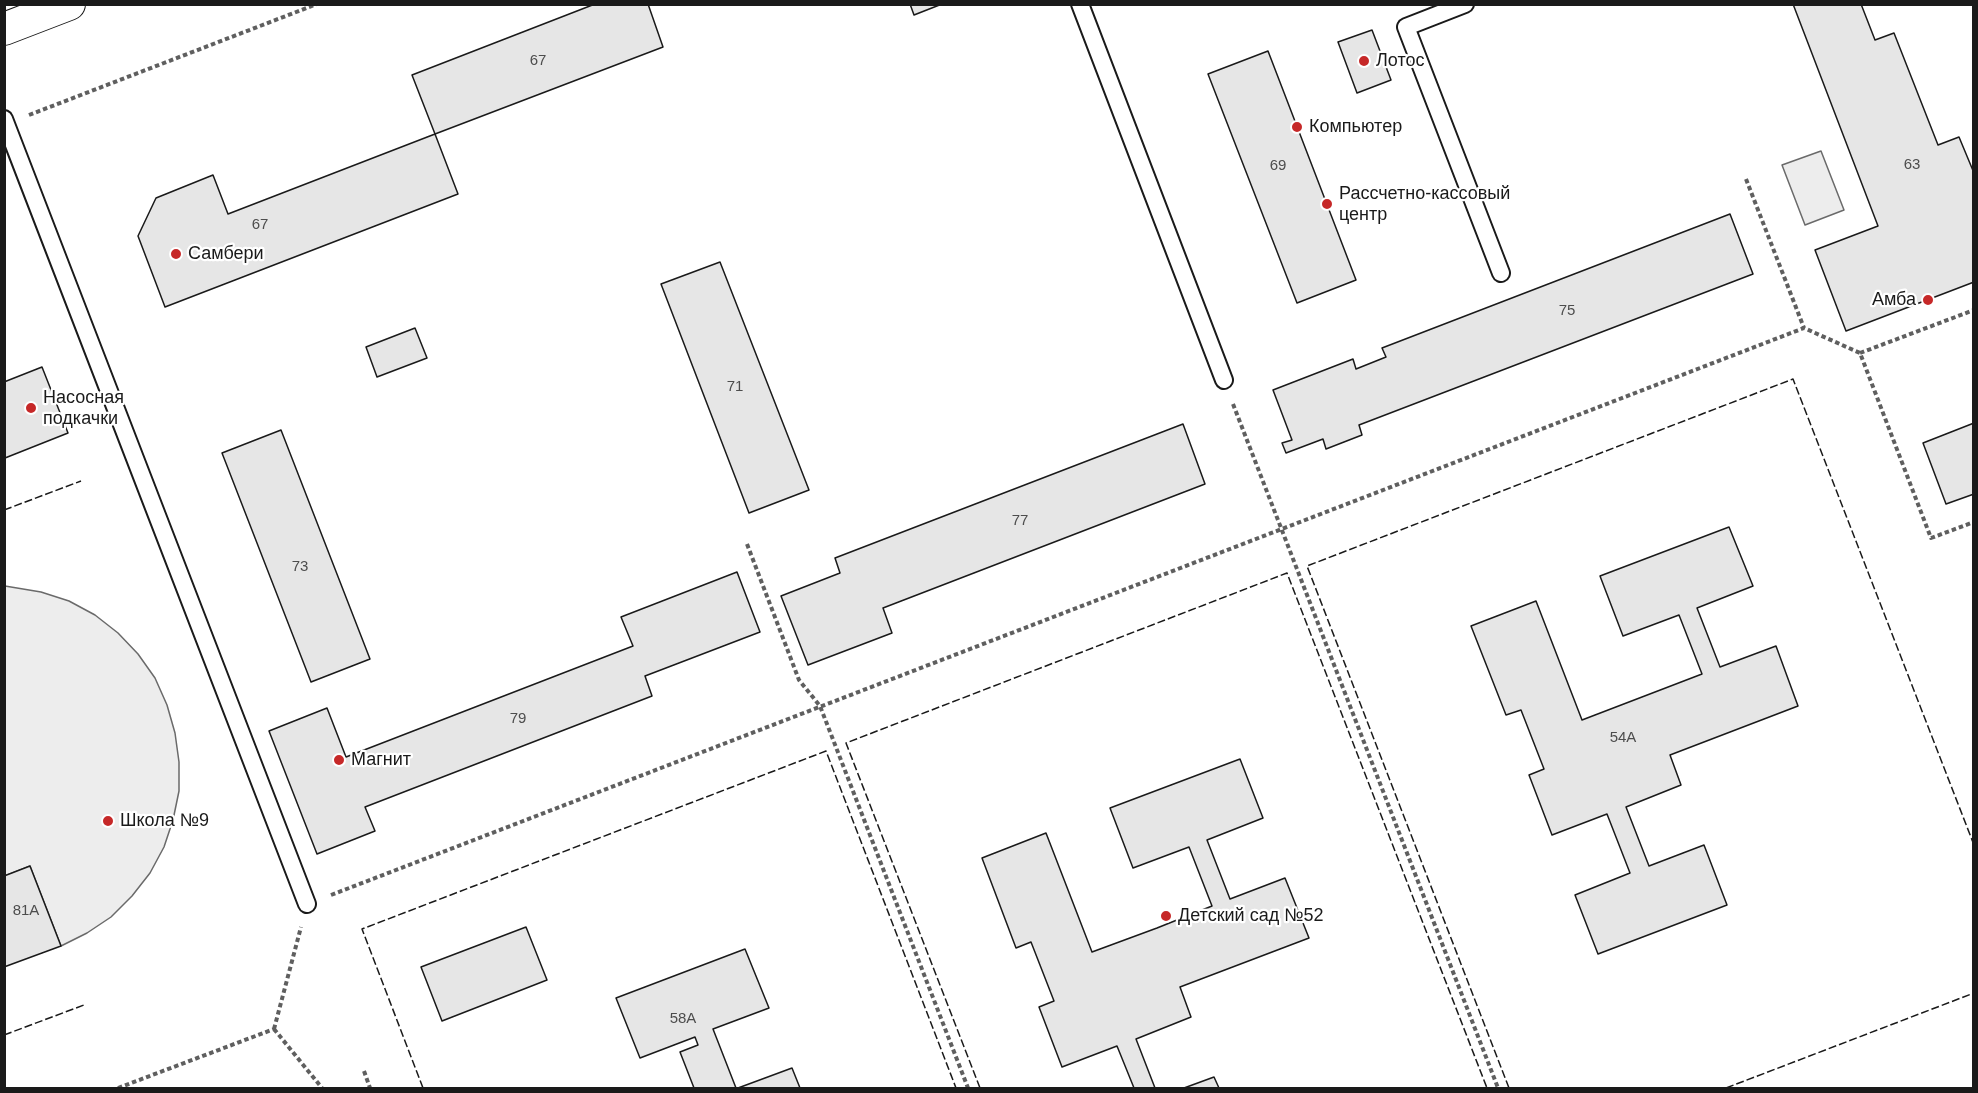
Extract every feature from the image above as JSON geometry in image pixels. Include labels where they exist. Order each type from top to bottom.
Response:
[{"type":"street","points":[[4,29],[69,4]]},
{"type":"lane","points":[[1080,4],[1224,380]]},
{"type":"lane","points":[[1465,4],[1406,27],[1501,273]]},
{"type":"lane","points":[[5,122],[307,904]]},
{"type":"path","points":[[5,122],[317,4]]},
{"type":"path","points":[[1746,179],[1804,328],[1860,353],[1974,310]]},
{"type":"path","points":[[274,1029],[307,904],[1804,328]]},
{"type":"path","points":[[1860,353],[1931,538],[1974,522]]},
{"type":"path","points":[[1224,380],[1498,1089]]},
{"type":"path","points":[[747,544],[799,680],[820,706],[968,1089]]},
{"type":"path","points":[[118,1089],[274,1029]]},
{"type":"path","points":[[274,1029],[322,1089]]},
{"type":"path","points":[[364,1071],[370,1089]]},
{"type":"shaded area","points":[[1821,151],[1844,210],[1805,225],[1782,165]]},
{"type":"shaded area","points":[[5,586],[41,592],[69,601],[95,615],[118,633],[138,654],[155,678],[167,705],[175,733],[179,762],[179,791],[164,847],[150,873],[111,917],[61,946],[30,866],[5,876]]},
{"type":"building","points":[[595,4],[648,4],[663,47],[435,134],[412,75]]},
{"type":"building","points":[[910,4],[942,4],[914,15]]},
{"type":"building","points":[[1793,4],[1861,4],[1875,40],[1894,33],[1938,145],[1959,137],[1974,173],[1974,282],[1846,331],[1815,250],[1878,226]]},
{"type":"building","name":"Лотос","points":[[1372,30],[1391,80],[1357,93],[1338,42]]},
{"type":"building","points":[[1268,51],[1356,280],[1297,303],[1208,74]]},
{"type":"building","points":[[435,134],[458,194],[165,307],[138,236],[156,198],[213,175],[228,214]]},
{"type":"building","points":[[1730,214],[1753,274],[1359,425],[1362,435],[1326,449],[1323,439],[1286,453],[1282,443],[1292,440],[1273,390],[1353,359],[1356,369],[1386,357],[1382,348]]},
{"type":"building","points":[[720,262],[809,490],[749,513],[661,284]]},
{"type":"building","points":[[415,328],[427,358],[377,377],[366,347]]},
{"type":"building","name":"Насосная подкачки","points":[[42,367],[68,433],[5,458],[4,382]]},
{"type":"building","points":[[1974,423],[1974,494],[1946,504],[1923,443]]},
{"type":"building","points":[[1183,424],[1205,484],[883,608],[892,633],[808,665],[781,596],[840,573],[835,558]]},
{"type":"building","points":[[281,430],[370,659],[311,682],[222,453]]},
{"type":"building","points":[[1729,527],[1753,586],[1697,608],[1720,667],[1776,646],[1798,706],[1670,755],[1681,785],[1626,807],[1649,866],[1704,845],[1727,905],[1598,954],[1575,895],[1630,873],[1607,814],[1552,835],[1529,775],[1544,769],[1521,710],[1506,715],[1471,626],[1536,601],[1582,720],[1702,674],[1679,615],[1623,636],[1600,576]]},
{"type":"building","points":[[737,572],[760,632],[645,676],[652,696],[365,807],[375,831],[317,854],[269,731],[327,708],[346,757],[633,646],[621,617]]},
{"type":"building","points":[[1240,759],[1263,818],[1207,840],[1230,899],[1285,878],[1309,938],[1180,987],[1191,1017],[1136,1039],[1155,1088],[1134,1088],[1117,1046],[1062,1067],[1039,1007],[1054,1001],[1031,942],[1016,948],[982,858],[1046,833],[1092,952],[1157,928],[1212,906],[1189,847],[1133,868],[1110,808]]},
{"type":"building","points":[[30,866],[61,946],[4,967],[4,876]]},
{"type":"building","points":[[526,927],[547,980],[442,1021],[421,967]]},
{"type":"building","points":[[745,949],[769,1008],[713,1029],[736,1088],[694,1088],[680,1052],[698,1045],[695,1037],[640,1058],[616,998]]},
{"type":"building","points":[[792,1068],[800,1088],[738,1088]]},
{"type":"building","points":[[1214,1077],[1219,1088],[1184,1088]]},
{"type":"fence","points":[[1509,1088],[1307,566],[1793,379],[1974,845]]},
{"type":"fence","points":[[4,510],[81,481]]},
{"type":"fence","points":[[980,1088],[846,743],[1287,573],[1487,1088]]},
{"type":"fence","points":[[423,1088],[362,929],[826,751],[956,1088]]},
{"type":"fence","points":[[1726,1088],[1974,993]]},
{"type":"fence","points":[[4,1035],[84,1005]]},
{"type":"place","name":"Лотос","points":[[1364,61]]},
{"type":"place","name":"Компьютер","points":[[1297,127]]},
{"type":"place","name":"Рассчетно-кассовый центр","points":[[1327,204]]},
{"type":"place","name":"Самбери","points":[[176,254]]},
{"type":"place","name":"Амба","points":[[1928,300]]},
{"type":"place","name":"Насосная подкачки","points":[[31,408]]},
{"type":"place","name":"Магнит","points":[[339,760]]},
{"type":"place","name":"Школа №9","points":[[108,821]]},
{"type":"place","name":"Детский сад №52","points":[[1166,916]]}]
